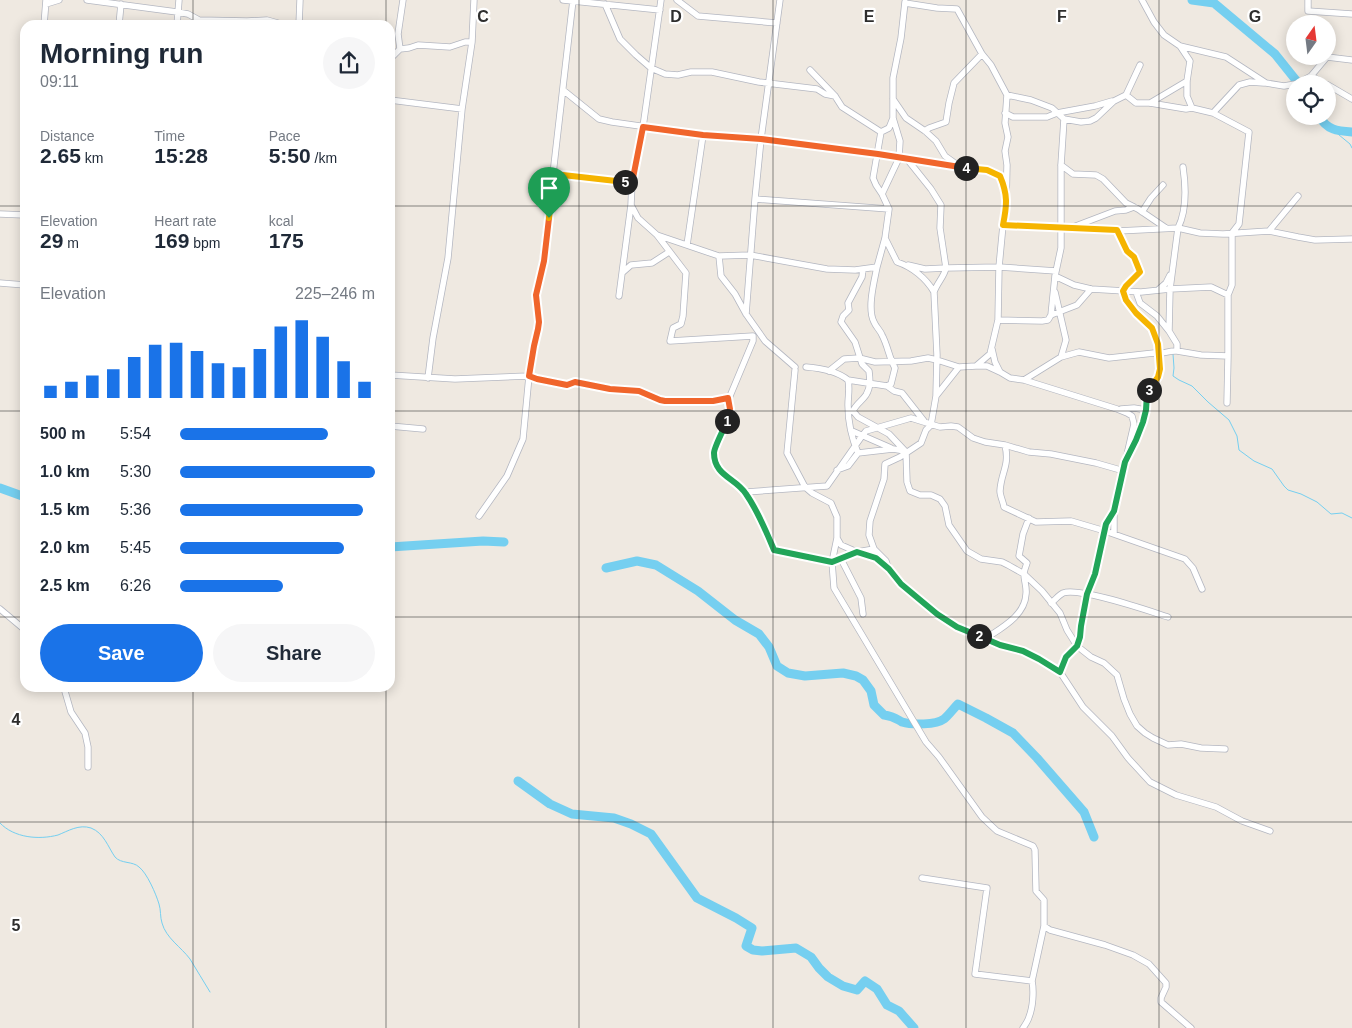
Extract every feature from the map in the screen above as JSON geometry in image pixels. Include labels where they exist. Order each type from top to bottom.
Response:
[{"type":"street","points":[[44,20],[46,2],[60,0]]},
{"type":"street","points":[[87,0],[177,12],[188,14],[198,20]]},
{"type":"street","points":[[177,20],[179,0]]},
{"type":"street","points":[[298,20],[300,0]]},
{"type":"street","points":[[400,49],[398,34],[403,0]]},
{"type":"street","points":[[428,378],[432,338],[448,258],[462,109],[472,42],[474,0]]},
{"type":"street","points":[[563,0],[660,10]]},
{"type":"street","points":[[619,296],[631,205],[632,183],[643,127],[661,0]]},
{"type":"street","points":[[677,0],[698,16],[777,23]]},
{"type":"street","points":[[746,314],[754,199],[780,0]]},
{"type":"street","points":[[1142,0],[1154,22],[1164,35],[1180,46],[1226,57],[1266,83]]},
{"type":"street","points":[[1308,0],[1308,11],[1352,14]]},
{"type":"street","points":[[480,516],[507,476],[522,439],[529,376],[539,322],[536,295],[544,261],[573,1]]},
{"type":"street","points":[[881,132],[890,128],[893,118],[893,78],[901,38],[905,2],[937,8],[957,9],[1007,94],[1005,123],[1008,137],[1005,151],[1008,165],[1006,211],[999,268],[998,320],[990,354],[976,366]]},
{"type":"street","points":[[119,20],[120,4]]},
{"type":"street","points":[[605,4],[620,39],[651,68],[665,74],[678,76],[691,72],[712,72],[768,84],[817,89],[825,94],[835,96]]},
{"type":"street","points":[[395,54],[400,49],[418,45],[450,47],[465,42],[472,42]]},
{"type":"street","points":[[1180,46],[1190,61],[1186,96],[1192,108]]},
{"type":"street","points":[[925,131],[946,122],[954,83],[982,54]]},
{"type":"street","points":[[1312,75],[1327,57],[1352,60]]},
{"type":"street","points":[[1005,112],[1013,118],[1047,117],[1057,112],[1095,106],[1114,100],[1126,95],[1140,65]]},
{"type":"street","points":[[810,70],[835,96],[842,107],[881,132]]},
{"type":"street","points":[[1150,103],[1187,82]]},
{"type":"street","points":[[1213,113],[1239,85],[1250,82],[1286,86]]},
{"type":"street","points":[[563,90],[599,119],[612,122],[703,135],[761,139],[878,154],[960,168],[987,170],[1000,176],[1006,190]]},
{"type":"street","points":[[1336,90],[1352,99]]},
{"type":"street","points":[[1007,94],[1052,108],[1064,119],[1072,121],[1090,121],[1099,116],[1114,100]]},
{"type":"street","points":[[1126,95],[1136,103],[1150,103],[1186,109],[1192,108],[1213,113],[1249,132],[1239,224],[1232,233],[1232,285],[1228,294],[1226,403]]},
{"type":"street","points":[[893,99],[906,118],[936,141],[945,156],[960,168]]},
{"type":"street","points":[[395,101],[462,109]]},
{"type":"street","points":[[882,194],[899,158],[900,141],[893,118]]},
{"type":"street","points":[[998,320],[1042,322],[1048,320],[1051,315],[1061,248],[1061,165],[1064,119]]},
{"type":"street","points":[[881,132],[874,178],[889,209],[873,289],[871,312],[873,322],[882,335],[895,368],[891,384],[887,386]]},
{"type":"street","points":[[687,245],[703,135]]},
{"type":"street","points":[[889,569],[886,561],[874,549],[869,535],[870,521],[884,479],[885,464],[900,457],[921,443],[928,424],[936,396],[937,360],[934,292],[946,268],[940,228],[941,205],[907,159]]},
{"type":"street","points":[[1061,165],[1074,174],[1096,175],[1103,179],[1126,203],[1166,228]]},
{"type":"street","points":[[1169,331],[1172,271],[1178,228],[1182,221],[1185,198],[1184,167]]},
{"type":"street","points":[[554,174],[632,183]]},
{"type":"street","points":[[1142,212],[1150,198],[1163,185]]},
{"type":"street","points":[[1269,231],[1298,196]]},
{"type":"street","points":[[754,199],[889,209]]},
{"type":"street","points":[[631,205],[638,218],[657,235],[686,273],[683,316],[680,324],[673,328],[670,341],[752,336],[753,341],[728,398],[730,409],[728,419],[714,450],[714,459],[720,472],[746,492],[766,529],[774,550],[832,562],[857,552],[874,549]]},
{"type":"street","points":[[1071,228],[1115,211],[1134,207]]},
{"type":"street","points":[[0,214],[20,214]]},
{"type":"street","points":[[1003,225],[1117,230],[1178,228],[1200,233],[1269,231],[1315,240],[1352,239]]},
{"type":"street","points":[[1117,230],[1127,251],[1134,257],[1140,272],[1123,291],[1126,300],[1136,313],[1152,328],[1158,344],[1160,369],[1158,377],[1147,394],[1146,410],[1136,440],[1125,462]]},
{"type":"street","points":[[657,235],[719,256],[750,255],[827,269],[877,267]]},
{"type":"street","points":[[884,238],[897,262],[925,269],[999,268],[1056,273],[1074,285],[1091,288],[1136,292],[1211,287],[1228,294]]},
{"type":"street","points":[[623,272],[632,265],[652,263],[669,252]]},
{"type":"street","points":[[719,256],[721,276],[735,294],[746,314],[766,341],[795,369],[787,452],[805,487],[831,503],[836,517],[837,538],[832,562],[834,588],[926,742],[982,817],[997,831],[1033,846],[1035,850],[1036,891],[1044,900],[1044,926],[1032,981],[1033,988],[1029,1018],[1023,1028]]},
{"type":"street","points":[[906,265],[929,284],[934,292]]},
{"type":"street","points":[[863,269],[862,277],[848,303],[849,310],[843,316],[841,322],[855,342],[862,364],[869,371],[870,384],[866,394],[853,411],[858,417],[889,434],[906,452],[907,482],[910,491],[920,495],[931,495],[940,499],[945,506],[949,525],[967,551],[981,559],[1002,562],[1024,574],[1042,591],[1060,613],[1067,630],[1077,646],[1091,657],[1104,663],[1117,675],[1124,699],[1137,726],[1153,738],[1168,745],[1181,744],[1201,748],[1225,749]]},
{"type":"street","points":[[1158,290],[1166,283],[1172,271]]},
{"type":"street","points":[[0,283],[20,285]]},
{"type":"street","points":[[1054,288],[1066,340],[1061,357]]},
{"type":"street","points":[[1051,315],[1077,305],[1091,288]]},
{"type":"street","points":[[1136,292],[1140,303],[1157,316],[1169,331],[1177,344],[1177,351]]},
{"type":"street","points":[[992,349],[1000,372]]},
{"type":"street","points":[[1024,380],[1061,357],[1079,352],[1109,358],[1159,354],[1171,350],[1201,355],[1228,356]]},
{"type":"street","points":[[829,371],[844,359],[859,358],[875,362],[912,361],[928,358],[959,367],[987,366],[1010,378],[1024,380],[1127,412],[1132,416],[1134,424],[1114,511],[1114,534]]},
{"type":"street","points":[[806,367],[829,371],[848,380],[887,386],[894,391],[902,393],[928,424]]},
{"type":"street","points":[[936,396],[959,367]]},
{"type":"street","points":[[395,375],[455,379],[529,376],[567,385],[575,382],[610,389],[639,391],[665,401],[713,401],[728,398]]},
{"type":"street","points":[[848,380],[850,390],[848,404],[855,446],[858,453]]},
{"type":"street","points":[[1117,409],[1134,408],[1146,410]]},
{"type":"street","points":[[746,492],[827,486],[866,431],[911,418],[940,427],[958,427],[973,438],[985,442],[1005,445],[1029,452],[1051,454],[1096,463],[1124,471]]},
{"type":"street","points":[[395,426],[423,429]]},
{"type":"street","points":[[852,431],[893,449],[906,452]]},
{"type":"street","points":[[1005,445],[1008,460],[1000,494],[1004,507],[1036,522],[1071,521],[1185,559],[1193,568],[1202,589]]},
{"type":"street","points":[[838,470],[848,466],[858,453],[893,449]]},
{"type":"street","points":[[1060,672],[1066,657],[1077,646],[1087,594],[1095,574],[1106,524],[1114,511]]},
{"type":"street","points":[[985,638],[1005,626],[1025,603],[1024,574],[1027,563],[1019,556],[1022,534],[1029,518]]},
{"type":"street","points":[[837,538],[841,545],[876,558],[889,569],[901,584],[937,614],[957,627],[1000,645],[1023,651],[1060,672],[1083,707],[1112,736],[1128,758],[1150,782],[1176,795],[1216,807],[1242,821],[1270,830]]},
{"type":"street","points":[[842,559],[861,598],[863,614]]},
{"type":"street","points":[[1051,602],[1063,594],[1073,592],[1087,594],[1168,617]]},
{"type":"street","points":[[0,609],[20,626]]},
{"type":"street","points":[[65,692],[71,712],[86,733],[88,767]]},
{"type":"street","points":[[922,878],[987,888],[975,974],[1032,981]]},
{"type":"street","points":[[1044,926],[1050,930],[1108,946],[1133,955],[1150,964],[1166,983],[1161,1002],[1191,1028]]},
{"type":"waterway","points":[[1192,0],[1214,3],[1275,54],[1292,75]]},
{"type":"waterway","points":[[1326,125],[1333,129],[1352,132]]},
{"type":"waterway","points":[[1333,130],[1350,144],[1352,148]]},
{"type":"waterway","points":[[1173,354],[1173,376],[1192,386],[1229,420],[1237,436],[1239,450],[1254,461],[1272,469],[1288,490],[1317,502],[1331,514],[1342,513],[1352,518]]},
{"type":"waterway","points":[[0,488],[20,495]]},
{"type":"waterway","points":[[395,547],[483,541],[504,542]]},
{"type":"waterway","points":[[606,568],[637,561],[656,565],[698,591],[735,620],[759,634],[769,647],[777,666],[788,673],[805,676],[843,673],[856,676],[863,680],[871,691],[874,705],[884,715],[906,723],[930,723],[944,719],[958,704],[986,718],[1013,733],[1037,758],[1084,812],[1094,837]]},
{"type":"waterway","points":[[518,781],[550,804],[572,814],[614,818],[651,834],[697,898],[752,928],[746,946],[753,950],[762,951],[796,948],[811,957],[828,977],[843,986],[857,990],[865,981],[877,989],[887,1005],[899,1011],[914,1028]]},
{"type":"waterway","points":[[0,823],[19,835],[35,837],[51,837],[74,828],[82,827],[91,828],[99,833],[115,857],[120,861],[136,865],[145,874],[158,900],[164,928],[170,938],[190,959],[210,992]]},
{"type":"route","points":[[643,127],[703,135],[761,139],[878,154],[960,168],[987,170],[1000,176],[1006,190],[1006,211],[1003,225],[1117,230],[1127,251],[1134,257],[1140,272],[1123,291],[1126,300],[1136,313],[1152,328],[1158,344],[1160,369],[1158,377],[1147,394],[1143,422],[1125,462],[1114,511],[1106,524],[1095,574],[1087,594],[1080,637],[1077,646],[1066,657],[1060,672],[1023,651],[1000,645],[957,627],[937,614],[901,584],[889,569],[876,558],[857,552],[832,562],[774,550],[766,529],[746,492],[720,472],[714,459],[714,450],[728,419],[730,409],[728,398],[713,401],[665,401],[639,391],[610,389],[575,382],[567,385],[529,376],[539,322],[536,295],[544,261],[549,218],[554,174],[632,183],[643,127]]}]
